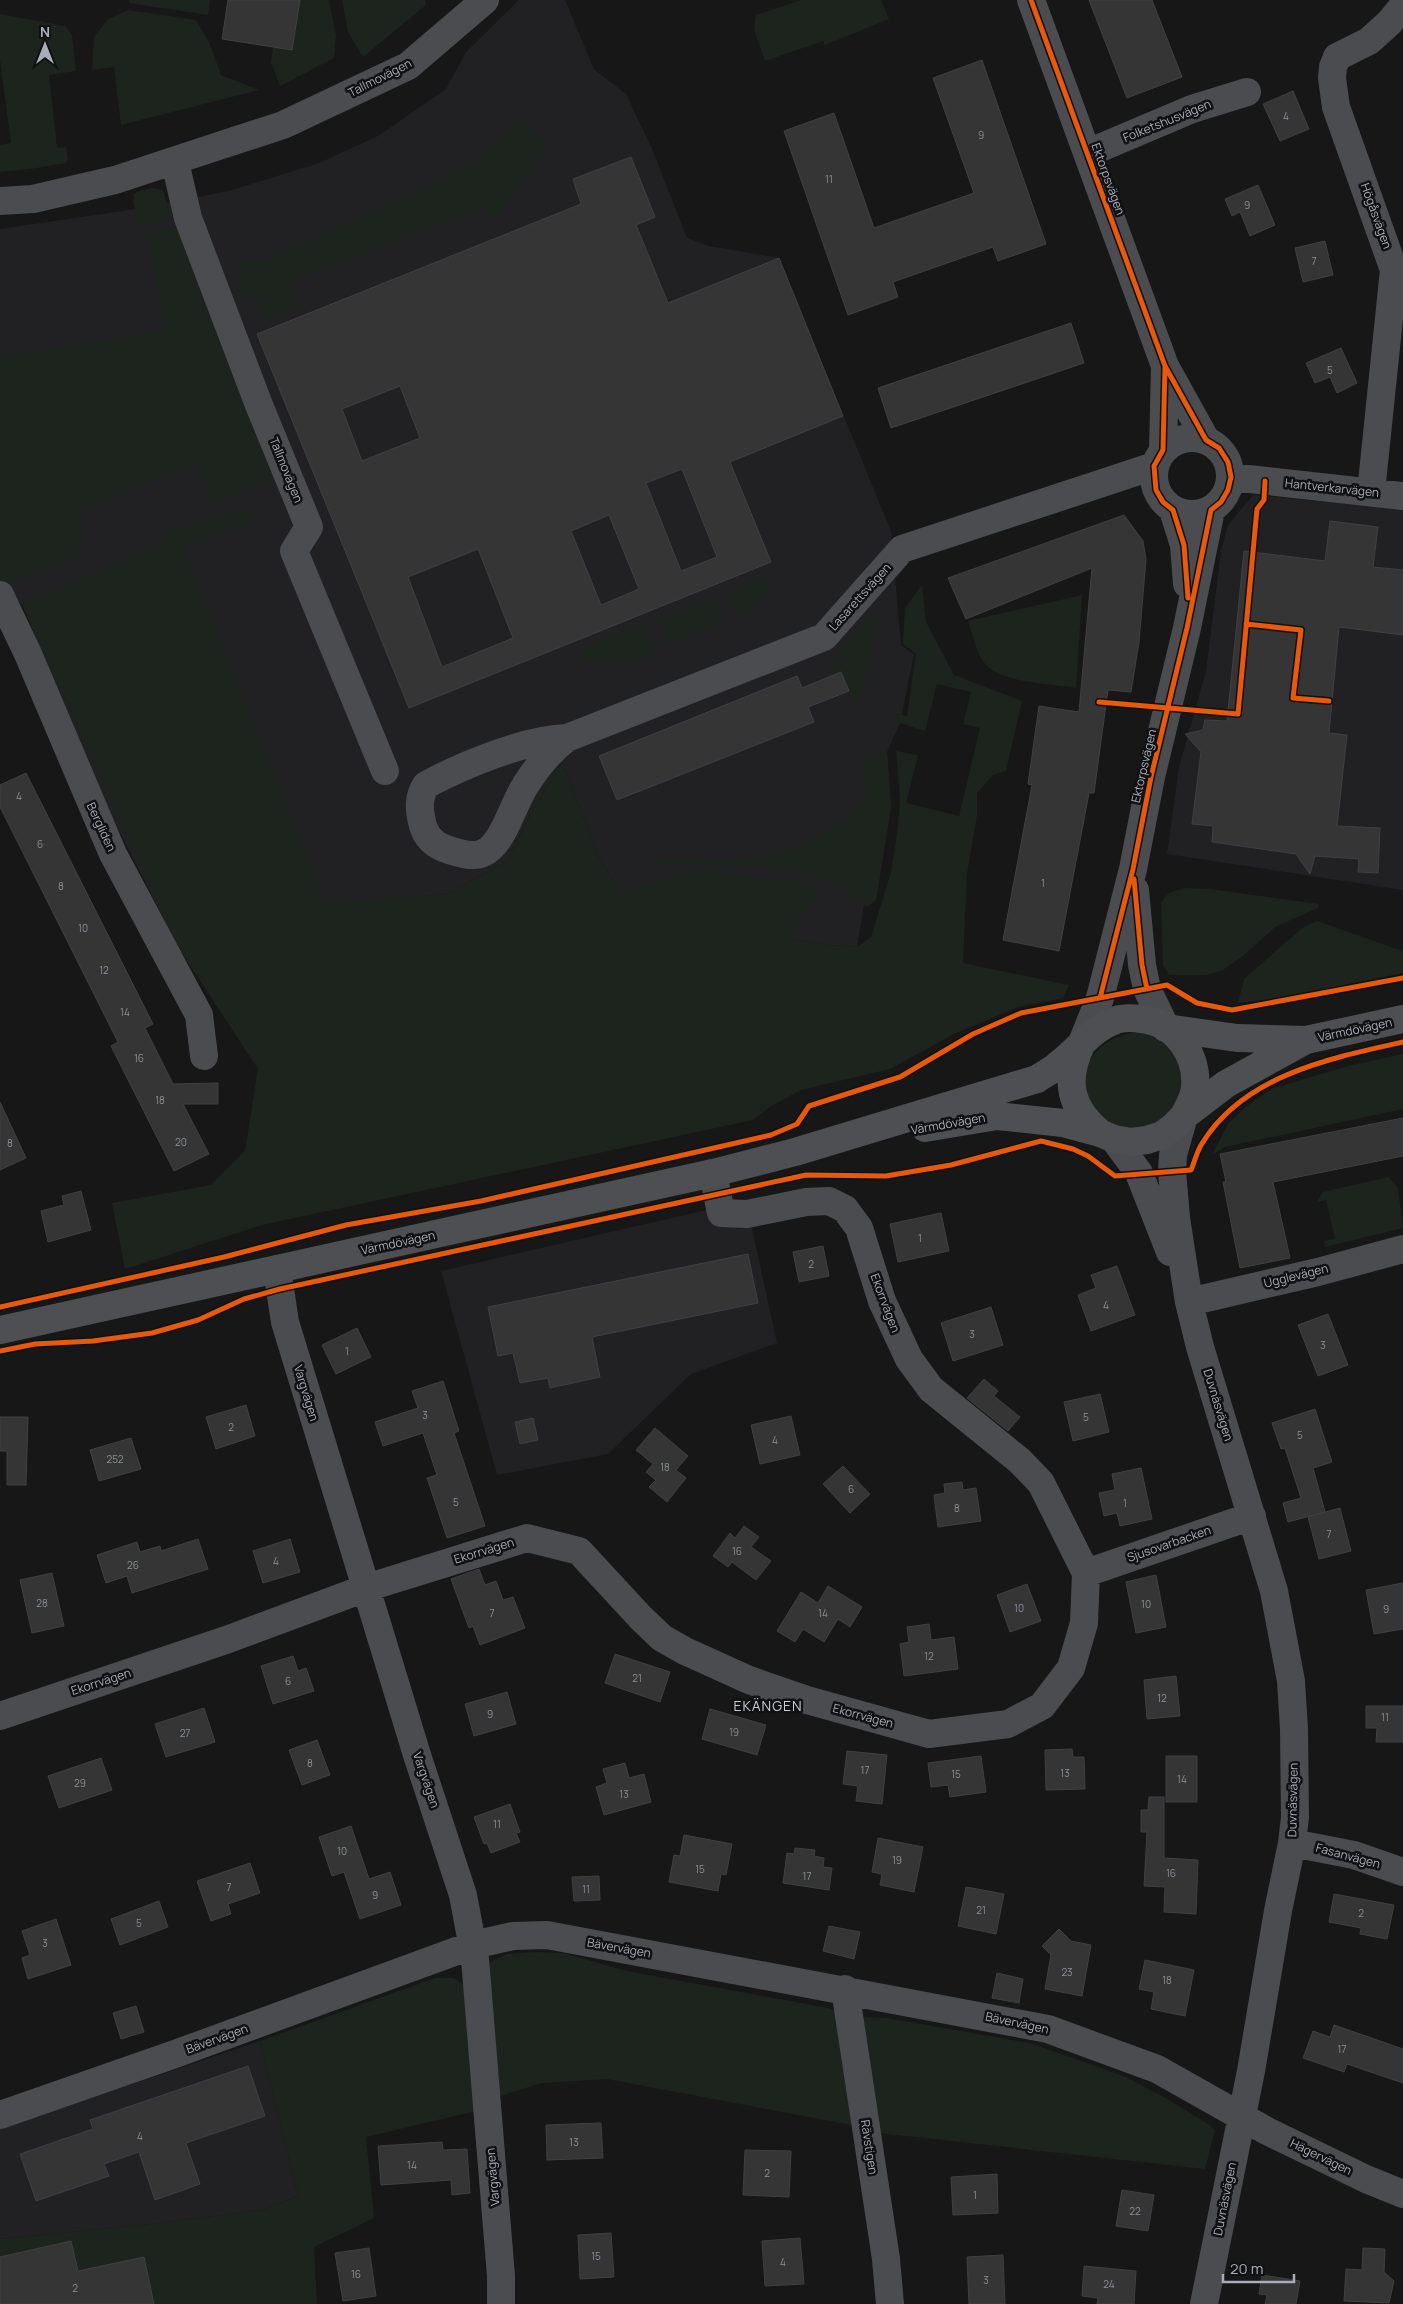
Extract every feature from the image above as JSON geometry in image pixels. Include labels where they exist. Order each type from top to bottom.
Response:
[{"type":"main road","name":"Värmdövägen","points":[[0,1330],[713,1173],[795,1152],[1037,1079],[1059,1065],[1090,1034],[1118,1019],[1152,1020],[1178,1037],[1187,1049],[1193,1065],[1195,1088],[1184,1116]]},
{"type":"main road","name":"Värmdövägen","points":[[1166,1028],[1237,1038],[1306,1040],[1403,1019]]},
{"type":"main road","name":"Värmdövägen","points":[[795,1152],[997,1116],[1044,1119],[1131,1142],[1148,1140],[1162,1135],[1173,1128],[1184,1116],[1226,1084],[1306,1040]]},
{"type":"main road","name":"Värmdövägen","points":[[1081,1045],[1074,1060],[1071,1078],[1072,1094],[1078,1109],[1088,1122],[1107,1136]]},
{"type":"street","name":"Tallmovägen","points":[[0,200],[33,199],[63,193],[175,162],[283,126],[408,66],[485,0]]},
{"type":"street","name":"Ektorpsvägen","points":[[1031,0],[1165,366],[1206,440]]},
{"type":"street","name":"Högåsvägen","points":[[1371,492],[1394,270],[1336,107],[1332,78],[1333,67],[1337,57],[1369,41],[1403,6]]},
{"type":"street","name":"Folketshusvägen","points":[[1088,153],[1192,110],[1248,92]]},
{"type":"street","name":"Tallmovägen","points":[[175,162],[188,218],[309,528],[294,551],[385,771]]},
{"type":"street","name":"Ektorpsvägen","points":[[1159,458],[1165,366]]},
{"type":"street","points":[[1190,438],[1206,440],[1219,448],[1228,462],[1231,477],[1225,496],[1211,510],[1199,514],[1186,514],[1173,510],[1163,502],[1156,490],[1159,458],[1175,441],[1190,438]]},
{"type":"street","name":"Lasarettsvägen","points":[[567,738],[549,738],[467,764],[426,785],[422,791],[419,805],[424,832],[432,841],[443,848],[471,855],[483,853],[498,840],[524,787],[546,757],[567,738],[824,637],[902,549],[1011,512],[1159,458]]},
{"type":"street","name":"Hantverkarvägen","points":[[1231,477],[1403,496]]},
{"type":"street","name":"Ektorpsvägen","points":[[1173,510],[1184,545],[1189,610]]},
{"type":"street","name":"Ektorpsvägen","points":[[1081,1045],[1100,998],[1133,869],[1151,777],[1187,628],[1189,610],[1211,510]]},
{"type":"street","name":"Bergliden","points":[[0,595],[28,654],[113,854],[199,1014],[204,1056]]},
{"type":"street","name":"Ektorpsvägen","points":[[1133,869],[1142,965],[1147,989],[1166,1028]]},
{"type":"street","name":"Duvnäsvägen","points":[[1184,1116],[1173,1156],[1172,1171],[1176,1218],[1189,1302],[1200,1347],[1274,1591],[1291,1681],[1295,1817],[1292,1843],[1242,2116],[1204,2304]]},
{"type":"street","name":"Duvnäsvägen","points":[[1107,1136],[1139,1173],[1189,1302]]},
{"type":"street","name":"Ekorrvägen","points":[[0,1716],[226,1640],[366,1588],[527,1538],[579,1552],[662,1638],[685,1651],[749,1680],[807,1700],[929,1734],[1008,1724],[1042,1706],[1071,1668],[1084,1623],[1086,1573],[1041,1483],[1020,1461],[931,1389],[909,1359],[882,1301],[859,1228],[845,1209],[830,1201],[806,1202],[747,1214],[721,1213],[713,1173]]},
{"type":"street","name":"Ugglevägen","points":[[1189,1302],[1318,1272],[1403,1248]]},
{"type":"street","name":"Vargvägen","points":[[277,1269],[285,1322],[366,1588],[464,1895],[473,1946],[500,2256],[501,2304]]},
{"type":"street","name":"Sjusovarbacken","points":[[1086,1573],[1252,1516]]},
{"type":"street","name":"Fasanvägen","points":[[1292,1843],[1354,1855],[1403,1872]]},
{"type":"street","name":"Bävervägen","points":[[0,2115],[473,1946],[513,1936],[547,1935],[845,1989],[1048,2029],[1157,2069],[1242,2116]]},
{"type":"street","name":"Rävstigen","points":[[845,1989],[886,2259],[890,2304]]},
{"type":"street","name":"Hägervägen","points":[[1242,2116],[1358,2175],[1403,2194]]},
{"type":"shaded area","points":[[129,0],[210,0],[208,15],[129,3]]},
{"type":"shaded area","points":[[300,0],[329,0],[336,36],[334,58],[280,86],[271,63],[273,47],[292,50]]},
{"type":"shaded area","points":[[342,0],[425,0],[426,5],[363,57],[348,32]]},
{"type":"shaded area","points":[[519,0],[565,0],[594,69],[626,94],[653,151],[687,238],[709,246],[779,258],[891,531],[901,645],[914,654],[900,723],[887,752],[891,807],[876,900],[864,906],[857,947],[827,945],[787,938],[683,873],[622,894],[600,860],[562,763],[534,807],[508,860],[449,894],[326,904],[178,947],[99,791],[22,604],[0,589],[0,229],[129,210],[229,191],[319,163],[378,136],[446,89],[466,52]]},
{"type":"shaded area","points":[[801,0],[881,0],[889,19],[825,45],[823,41],[765,61],[754,30],[756,15]]},
{"type":"shaded area","points":[[128,10],[196,20],[209,42],[221,75],[259,90],[121,125],[114,67],[92,70],[94,37],[108,19]]},
{"type":"shaded area","points":[[0,14],[65,26],[72,35],[76,71],[49,75],[57,148],[66,147],[68,158],[66,163],[0,172],[0,145],[11,143],[0,60]]},
{"type":"shaded area","points":[[521,120],[548,143],[503,209],[491,218],[485,207],[294,280],[290,290],[295,308],[266,320],[254,294],[234,301],[242,260],[262,261],[446,179],[488,151]]},
{"type":"shaded area","points":[[152,188],[163,190],[171,218],[137,225],[133,200],[134,194]]},
{"type":"shaded area","points":[[178,227],[197,285],[273,478],[212,503],[196,464],[81,508],[82,554],[12,582],[0,583],[0,355],[34,352],[166,330],[148,233]]},
{"type":"shaded area","points":[[1253,495],[1403,509],[1403,890],[1167,854],[1179,767],[1206,671],[1221,551],[1228,525]]},
{"type":"shaded area","points":[[245,509],[252,513],[255,521],[183,547],[326,903],[449,894],[508,860],[534,807],[562,763],[600,860],[622,893],[683,873],[718,872],[797,881],[823,890],[787,938],[827,945],[857,947],[871,937],[891,872],[900,800],[896,751],[918,755],[906,803],[959,816],[980,728],[963,724],[971,692],[937,684],[925,731],[893,721],[893,713],[907,716],[916,654],[903,644],[905,608],[922,585],[926,622],[954,675],[1022,701],[1006,771],[993,775],[977,793],[977,815],[967,874],[963,963],[1069,985],[1063,998],[1018,1007],[954,1034],[890,1069],[801,1090],[771,1106],[753,1120],[262,1225],[125,1269],[112,1203],[211,1185],[245,1151],[258,1069],[178,947],[22,604],[164,544],[161,535],[232,510]]},
{"type":"shaded area","points":[[767,575],[771,587],[745,614],[737,617],[728,593]]},
{"type":"shaded area","points":[[1082,595],[1076,688],[1041,684],[1003,676],[993,671],[983,661],[977,650],[968,621]]},
{"type":"shaded area","points":[[713,598],[723,621],[668,644],[658,620]]},
{"type":"shaded area","points":[[877,615],[880,619],[860,700],[855,704],[841,673],[831,676],[828,671],[830,662],[871,616]]},
{"type":"shaded area","points":[[644,624],[656,654],[626,664],[585,661],[581,650]]},
{"type":"shaded area","points":[[887,752],[891,807],[876,900],[867,907],[844,884],[806,873],[730,865],[652,864],[651,860],[740,860],[759,858],[795,848],[812,840],[843,820],[869,792],[857,763]]},
{"type":"shaded area","points":[[1184,888],[1209,889],[1319,904],[1318,908],[1275,927],[1243,956],[1223,970],[1207,975],[1169,975],[1163,965],[1161,902],[1169,893]]},
{"type":"shaded area","points":[[1317,921],[1403,951],[1403,973],[1289,997],[1238,1003],[1244,979],[1301,929]]},
{"type":"shaded area","points":[[1138,1032],[1156,1037],[1169,1044],[1180,1065],[1183,1091],[1181,1098],[1167,1121],[1155,1127],[1144,1129],[1121,1128],[1102,1118],[1094,1110],[1089,1099],[1086,1073],[1089,1062],[1103,1045],[1113,1039]]},
{"type":"shaded area","points":[[1403,1054],[1403,1109],[1225,1147],[1212,1155],[1228,1124],[1247,1106],[1271,1089],[1348,1066]]},
{"type":"shaded area","points":[[1389,1177],[1398,1189],[1403,1228],[1325,1247],[1324,1241],[1335,1239],[1326,1200],[1317,1202],[1323,1192]]},
{"type":"shaded area","points":[[746,1201],[777,1343],[691,1374],[608,1454],[497,1475],[441,1271]]},
{"type":"shaded area","points":[[563,1953],[627,1971],[828,2008],[838,2012],[857,2126],[607,2079],[542,2083],[497,2097],[487,1973],[491,1962],[507,1954]]},
{"type":"shaded area","points":[[435,1978],[454,1978],[464,1985],[480,2110],[366,2137],[374,2218],[314,2247],[317,2304],[0,2304],[0,2239],[142,2225],[263,2210],[298,2196],[260,2041]]},
{"type":"shaded area","points":[[860,2017],[886,2018],[1030,2043],[1126,2077],[1167,2099],[1215,2130],[1205,2169],[879,2133]]},
{"type":"shaded area","points":[[260,2041],[298,2196],[263,2210],[142,2225],[0,2239],[0,2129]]},
{"type":"building","points":[[228,0],[300,0],[292,50],[222,39]]},
{"type":"building","points":[[1089,0],[1152,0],[1182,77],[1127,98]]},
{"type":"building","points":[[982,60],[1046,244],[998,261],[993,247],[893,282],[898,297],[848,315],[784,131],[834,113],[874,228],[974,193],[933,78]]},
{"type":"building","points":[[1293,91],[1309,129],[1280,141],[1263,104]]},
{"type":"building","points":[[631,157],[655,217],[636,225],[668,303],[779,258],[843,416],[730,462],[771,562],[409,708],[257,334],[581,204],[573,179]],"holes":[[[400,386],[420,438],[362,461],[342,409]],[[682,469],[717,557],[681,571],[646,483]],[[609,515],[639,589],[601,605],[571,531]],[[478,549],[513,638],[442,667],[408,577]]]},
{"type":"building","points":[[1258,185],[1275,225],[1250,236],[1240,212],[1232,216],[1225,199]]},
{"type":"building","points":[[1325,241],[1333,275],[1303,282],[1295,248]]},
{"type":"building","points":[[1071,323],[1084,363],[891,428],[878,388]]},
{"type":"building","points":[[1341,348],[1357,383],[1337,393],[1330,377],[1315,383],[1306,363]]},
{"type":"building","points":[[1124,515],[1143,541],[1146,559],[1139,642],[1131,692],[1108,690],[1094,793],[1089,793],[1059,951],[1003,940],[1032,785],[1028,784],[1039,706],[1079,712],[1092,568],[966,619],[948,578]]},
{"type":"building","points":[[1330,521],[1378,527],[1373,567],[1403,570],[1403,635],[1339,627],[1329,733],[1347,735],[1337,826],[1380,828],[1378,873],[1358,872],[1359,859],[1315,856],[1310,874],[1296,854],[1212,842],[1213,826],[1192,824],[1201,752],[1185,734],[1203,730],[1205,720],[1227,721],[1244,551],[1325,561]]},
{"type":"building","points":[[841,672],[849,691],[808,707],[814,722],[617,800],[599,756],[797,676],[802,688]]},
{"type":"building","points":[[26,773],[153,1024],[145,1028],[173,1084],[218,1083],[218,1104],[183,1104],[209,1154],[174,1171],[111,1046],[118,1042],[0,807],[0,785]]},
{"type":"building","points":[[0,1102],[26,1158],[0,1170]]},
{"type":"building","points":[[1403,1118],[1403,1156],[1273,1182],[1290,1258],[1240,1268],[1223,1182],[1226,1182],[1220,1154]]},
{"type":"building","points":[[81,1191],[91,1230],[48,1242],[41,1211],[64,1205],[62,1196]]},
{"type":"building","points":[[941,1213],[949,1251],[898,1262],[890,1224]]},
{"type":"building","points":[[823,1246],[829,1276],[799,1282],[793,1252]]},
{"type":"building","points":[[748,1254],[758,1303],[592,1337],[600,1377],[550,1388],[548,1378],[520,1383],[513,1353],[498,1356],[488,1307]]},
{"type":"building","points":[[1117,1266],[1135,1315],[1091,1331],[1078,1295],[1096,1288],[1091,1275]]},
{"type":"building","points":[[991,1307],[1003,1345],[953,1361],[941,1323]]},
{"type":"building","points":[[1328,1314],[1348,1365],[1318,1376],[1298,1325]]},
{"type":"building","points":[[357,1328],[371,1357],[336,1374],[322,1345]]},
{"type":"building","points":[[984,1379],[998,1391],[994,1396],[1020,1417],[1008,1431],[967,1398]]},
{"type":"building","points":[[443,1381],[459,1431],[454,1433],[485,1526],[447,1538],[427,1478],[437,1475],[423,1433],[383,1446],[375,1422],[418,1408],[412,1391]]},
{"type":"building","points":[[1100,1394],[1109,1432],[1073,1441],[1064,1402]]},
{"type":"building","points":[[246,1405],[255,1436],[216,1449],[206,1417]]},
{"type":"building","points":[[1315,1409],[1332,1462],[1313,1468],[1325,1512],[1288,1522],[1283,1503],[1301,1498],[1285,1448],[1281,1449],[1272,1423]]},
{"type":"building","points":[[791,1416],[800,1455],[760,1464],[751,1425]]},
{"type":"building","points":[[0,1417],[28,1417],[26,1485],[7,1485],[7,1451],[0,1451]]},
{"type":"building","points":[[533,1418],[538,1440],[520,1444],[515,1422]]},
{"type":"building","points":[[655,1428],[688,1456],[676,1470],[686,1478],[667,1502],[649,1487],[656,1480],[646,1472],[653,1464],[636,1450]]},
{"type":"building","points":[[131,1438],[141,1469],[99,1481],[90,1450]]},
{"type":"building","points":[[843,1466],[870,1494],[850,1513],[823,1484]]},
{"type":"building","points":[[1141,1468],[1152,1519],[1120,1526],[1117,1513],[1104,1516],[1099,1493],[1115,1490],[1112,1474]]},
{"type":"building","points":[[962,1482],[963,1490],[976,1488],[981,1521],[938,1527],[934,1495],[945,1493],[944,1484]]},
{"type":"building","points":[[1340,1508],[1351,1551],[1319,1559],[1308,1517]]},
{"type":"building","points":[[744,1526],[759,1537],[751,1547],[771,1561],[756,1580],[732,1562],[728,1567],[713,1556],[730,1533],[735,1538]]},
{"type":"building","points":[[198,1539],[208,1569],[132,1593],[127,1576],[106,1583],[97,1555],[137,1542],[140,1552],[160,1546],[161,1551]]},
{"type":"building","points":[[290,1539],[300,1572],[263,1583],[253,1551]]},
{"type":"building","points":[[479,1569],[485,1585],[496,1581],[503,1600],[513,1597],[525,1628],[480,1645],[473,1626],[469,1628],[451,1579]]},
{"type":"building","points":[[52,1573],[64,1626],[32,1633],[20,1580]]},
{"type":"building","points":[[1156,1575],[1166,1627],[1136,1633],[1126,1582]]},
{"type":"building","points":[[1403,1583],[1403,1629],[1374,1634],[1366,1590]]},
{"type":"building","points":[[1027,1584],[1041,1621],[1010,1632],[997,1595]]},
{"type":"building","points":[[828,1586],[862,1607],[850,1627],[838,1619],[824,1642],[803,1629],[795,1642],[777,1631],[801,1592],[818,1603]]},
{"type":"building","points":[[929,1624],[931,1640],[954,1637],[958,1669],[904,1676],[900,1644],[909,1642],[907,1627]]},
{"type":"building","points":[[615,1654],[670,1672],[660,1702],[605,1683]]},
{"type":"building","points":[[293,1656],[298,1671],[306,1668],[314,1691],[273,1704],[261,1666]]},
{"type":"building","points":[[1176,1676],[1180,1716],[1147,1719],[1144,1680]]},
{"type":"building","points":[[507,1692],[516,1724],[474,1736],[465,1704]]},
{"type":"building","points":[[1366,1706],[1403,1706],[1403,1742],[1376,1742],[1377,1728],[1366,1728]]},
{"type":"building","points":[[204,1708],[215,1742],[166,1757],[155,1724]]},
{"type":"building","points":[[710,1709],[766,1725],[757,1755],[702,1739]]},
{"type":"building","points":[[317,1740],[330,1775],[302,1785],[289,1750]]},
{"type":"building","points":[[1072,1749],[1073,1757],[1084,1757],[1085,1789],[1046,1790],[1045,1750]]},
{"type":"building","points":[[847,1751],[887,1755],[882,1804],[856,1801],[858,1786],[843,1784]]},
{"type":"building","points":[[981,1756],[986,1792],[950,1797],[948,1785],[931,1787],[928,1763]]},
{"type":"building","points":[[1166,1756],[1197,1756],[1197,1802],[1166,1802]]},
{"type":"building","points":[[101,1758],[112,1790],[59,1808],[48,1776]]},
{"type":"building","points":[[625,1763],[629,1778],[644,1774],[651,1802],[604,1815],[596,1787],[607,1783],[603,1769]]},
{"type":"building","points":[[1149,1797],[1164,1797],[1164,1858],[1198,1860],[1196,1914],[1164,1912],[1165,1887],[1144,1886],[1147,1832],[1141,1832],[1141,1810],[1148,1810]]},
{"type":"building","points":[[510,1804],[520,1832],[516,1833],[520,1842],[491,1853],[487,1843],[484,1844],[474,1817]]},
{"type":"building","points":[[351,1826],[369,1879],[390,1872],[401,1905],[360,1919],[344,1872],[332,1876],[319,1837]]},
{"type":"building","points":[[684,1835],[732,1844],[726,1875],[721,1874],[718,1891],[669,1882],[674,1855],[680,1856]]},
{"type":"building","points":[[878,1838],[923,1847],[914,1892],[880,1885],[882,1874],[872,1872]]},
{"type":"building","points":[[795,1848],[815,1850],[814,1856],[824,1858],[823,1867],[832,1868],[829,1890],[783,1883],[787,1853],[794,1854]]},
{"type":"building","points":[[250,1863],[260,1893],[228,1904],[231,1914],[211,1921],[197,1881]]},
{"type":"building","points":[[599,1876],[600,1900],[574,1901],[572,1877]]},
{"type":"building","points":[[966,1887],[1004,1894],[996,1934],[958,1926]]},
{"type":"building","points":[[1334,1894],[1394,1905],[1387,1939],[1360,1934],[1361,1928],[1329,1922]]},
{"type":"building","points":[[159,1901],[168,1927],[120,1945],[111,1919]]},
{"type":"building","points":[[56,1919],[71,1965],[28,1979],[22,1958],[30,1955],[22,1931]]},
{"type":"building","points":[[829,1926],[860,1932],[854,1959],[823,1951]]},
{"type":"building","points":[[1059,1929],[1071,1941],[1091,1945],[1082,1996],[1045,1989],[1051,1955],[1042,1946]]},
{"type":"building","points":[[1145,1960],[1194,1970],[1185,2016],[1151,2009],[1154,1992],[1139,1989]]},
{"type":"building","points":[[997,1973],[1023,1979],[1019,2003],[992,1998]]},
{"type":"building","points":[[136,2006],[144,2032],[121,2039],[113,2013]]},
{"type":"building","points":[[1334,2025],[1403,2049],[1403,2083],[1347,2064],[1344,2072],[1303,2058],[1313,2031],[1330,2037]]},
{"type":"building","points":[[248,2066],[265,2116],[186,2143],[200,2184],[155,2200],[139,2152],[104,2164],[109,2176],[36,2201],[20,2154],[93,2129],[90,2120]]},
{"type":"building","points":[[601,2123],[603,2158],[547,2160],[546,2125]]},
{"type":"building","points":[[442,2142],[443,2150],[467,2149],[470,2193],[452,2195],[451,2180],[381,2185],[378,2146]]},
{"type":"building","points":[[745,2150],[791,2151],[789,2197],[743,2195]]},
{"type":"building","points":[[997,2174],[998,2213],[953,2215],[951,2177]]},
{"type":"building","points":[[1122,2190],[1154,2195],[1148,2231],[1116,2226]]},
{"type":"building","points":[[611,2233],[614,2277],[580,2279],[578,2235]]},
{"type":"building","points":[[800,2238],[804,2284],[765,2286],[762,2241]]},
{"type":"building","points":[[71,2241],[78,2271],[144,2257],[154,2304],[0,2304],[0,2257]]},
{"type":"building","points":[[369,2248],[376,2296],[343,2301],[335,2253]]},
{"type":"building","points":[[1363,2248],[1385,2249],[1384,2272],[1394,2281],[1389,2303],[1344,2301],[1346,2269],[1362,2270]]},
{"type":"building","points":[[1003,2255],[1005,2304],[969,2304],[967,2257]]},
{"type":"building","points":[[1084,2266],[1136,2271],[1134,2304],[1097,2304],[1098,2298],[1082,2296]]},
{"type":"building","points":[[1262,2275],[1300,2281],[1296,2304],[1265,2304],[1267,2295],[1259,2294]]},
{"type":"cycle path","points":[[1031,0],[1165,366],[1206,440],[1219,448],[1228,462],[1231,477],[1228,490],[1221,502],[1211,510],[1187,628],[1151,777],[1133,869],[1100,998]]},
{"type":"cycle path","points":[[1165,366],[1163,450],[1154,466],[1156,490],[1163,502],[1173,510],[1184,545],[1188,598]]},
{"type":"cycle path","points":[[1099,702],[1238,714],[1257,509],[1264,500],[1265,481]]},
{"type":"cycle path","points":[[1246,624],[1301,630],[1293,698],[1329,701]]},
{"type":"cycle path","points":[[1134,879],[1142,965],[1147,989]]},
{"type":"cycle path","points":[[0,1307],[224,1257],[346,1225],[481,1201],[771,1135],[797,1124],[809,1106],[900,1077],[973,1034],[1021,1013],[1167,985],[1197,1003],[1232,1010],[1403,978]]},
{"type":"cycle path","points":[[0,1351],[35,1344],[93,1341],[152,1333],[198,1320],[244,1299],[280,1289],[806,1175],[886,1176],[951,1165],[1041,1141],[1073,1149],[1088,1156],[1115,1176],[1191,1170],[1201,1145],[1221,1119],[1242,1100],[1266,1085],[1319,1063],[1403,1042]]},
{"type":"district","name":"EKÄNGEN","points":[[768,1706]]}]
